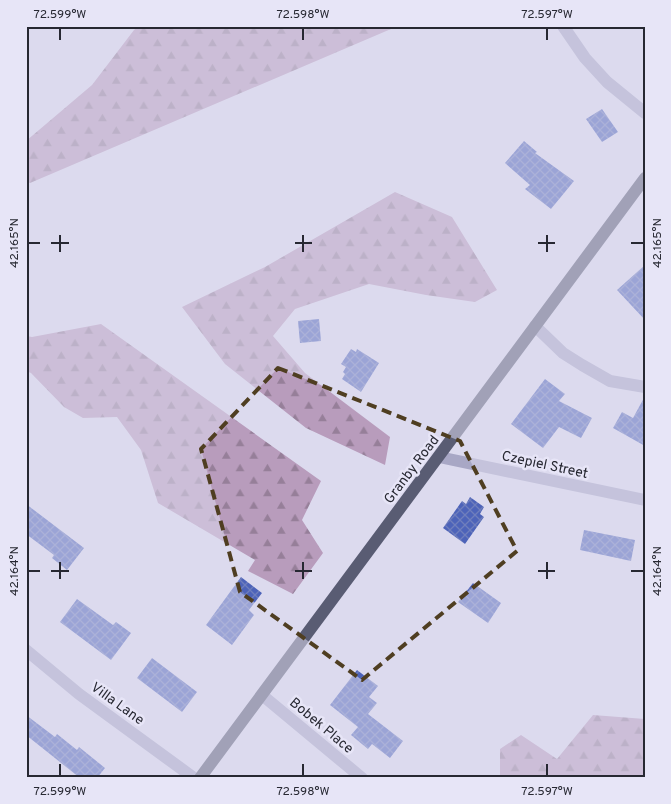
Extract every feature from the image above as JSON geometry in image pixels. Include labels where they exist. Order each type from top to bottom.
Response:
[{"type":"main road","name":"Granby Road","points":[[200,778],[645,178]]},
{"type":"street","points":[[563,26],[585,58],[607,82],[645,112]]},
{"type":"street","points":[[535,326],[563,353],[610,381],[645,387]]},
{"type":"street","name":"Czepiel Street","points":[[439,457],[645,500]]},
{"type":"street","name":"Villa Lane","points":[[26,650],[79,694],[194,778]]},
{"type":"street","name":"Bobek Place","points":[[262,695],[362,778]]},
{"type":"highlighted area","points":[[278,368],[460,441],[517,551],[362,680],[240,592],[201,449]]},
{"type":"green space","points":[[139,26],[398,26],[30,183],[26,181],[26,141],[92,85]]},
{"type":"green space","points":[[395,192],[452,217],[497,290],[475,302],[369,284],[295,309],[273,336],[305,373],[390,437],[385,465],[306,428],[225,364],[182,307],[265,267]]},
{"type":"green space","points":[[101,324],[321,481],[302,520],[323,553],[293,594],[248,571],[255,560],[158,503],[141,450],[117,417],[83,418],[64,407],[31,373],[26,371],[26,336],[32,337]]},
{"type":"green space","points":[[593,715],[645,719],[645,778],[504,778],[500,775],[500,749],[521,735],[557,759]]},
{"type":"building","points":[[602,109],[618,132],[602,142],[586,119]]},
{"type":"building","points":[[524,141],[537,152],[535,153],[574,181],[551,209],[525,189],[530,185],[505,163]]},
{"type":"building","points":[[645,265],[645,320],[617,290]]},
{"type":"building","points":[[319,319],[321,341],[300,343],[298,321]]},
{"type":"building","points":[[351,349],[356,352],[357,349],[379,363],[361,392],[342,379],[346,367],[341,364]]},
{"type":"building","points":[[545,379],[565,394],[559,401],[592,418],[581,438],[559,427],[543,448],[511,424]]},
{"type":"building","points":[[645,396],[645,446],[613,428],[622,412],[633,418]]},
{"type":"building","points":[[470,497],[484,507],[480,514],[484,517],[465,544],[443,528],[462,501],[466,504]]},
{"type":"building","points":[[26,504],[84,548],[67,570],[52,558],[54,555],[26,534]]},
{"type":"building","points":[[584,530],[635,540],[631,561],[580,550]]},
{"type":"building","points":[[241,577],[262,593],[249,610],[254,615],[232,645],[206,625]]},
{"type":"building","points":[[473,583],[501,603],[488,623],[458,602]]},
{"type":"building","points":[[77,599],[113,625],[116,622],[131,633],[111,660],[60,622]]},
{"type":"building","points":[[152,658],[197,692],[182,712],[137,678]]},
{"type":"building","points":[[357,670],[378,686],[369,697],[377,703],[368,714],[403,741],[390,758],[372,744],[368,749],[351,735],[358,727],[330,705]]},
{"type":"building","points":[[26,715],[55,737],[57,734],[77,750],[79,747],[105,768],[97,778],[80,778],[26,735]]}]
